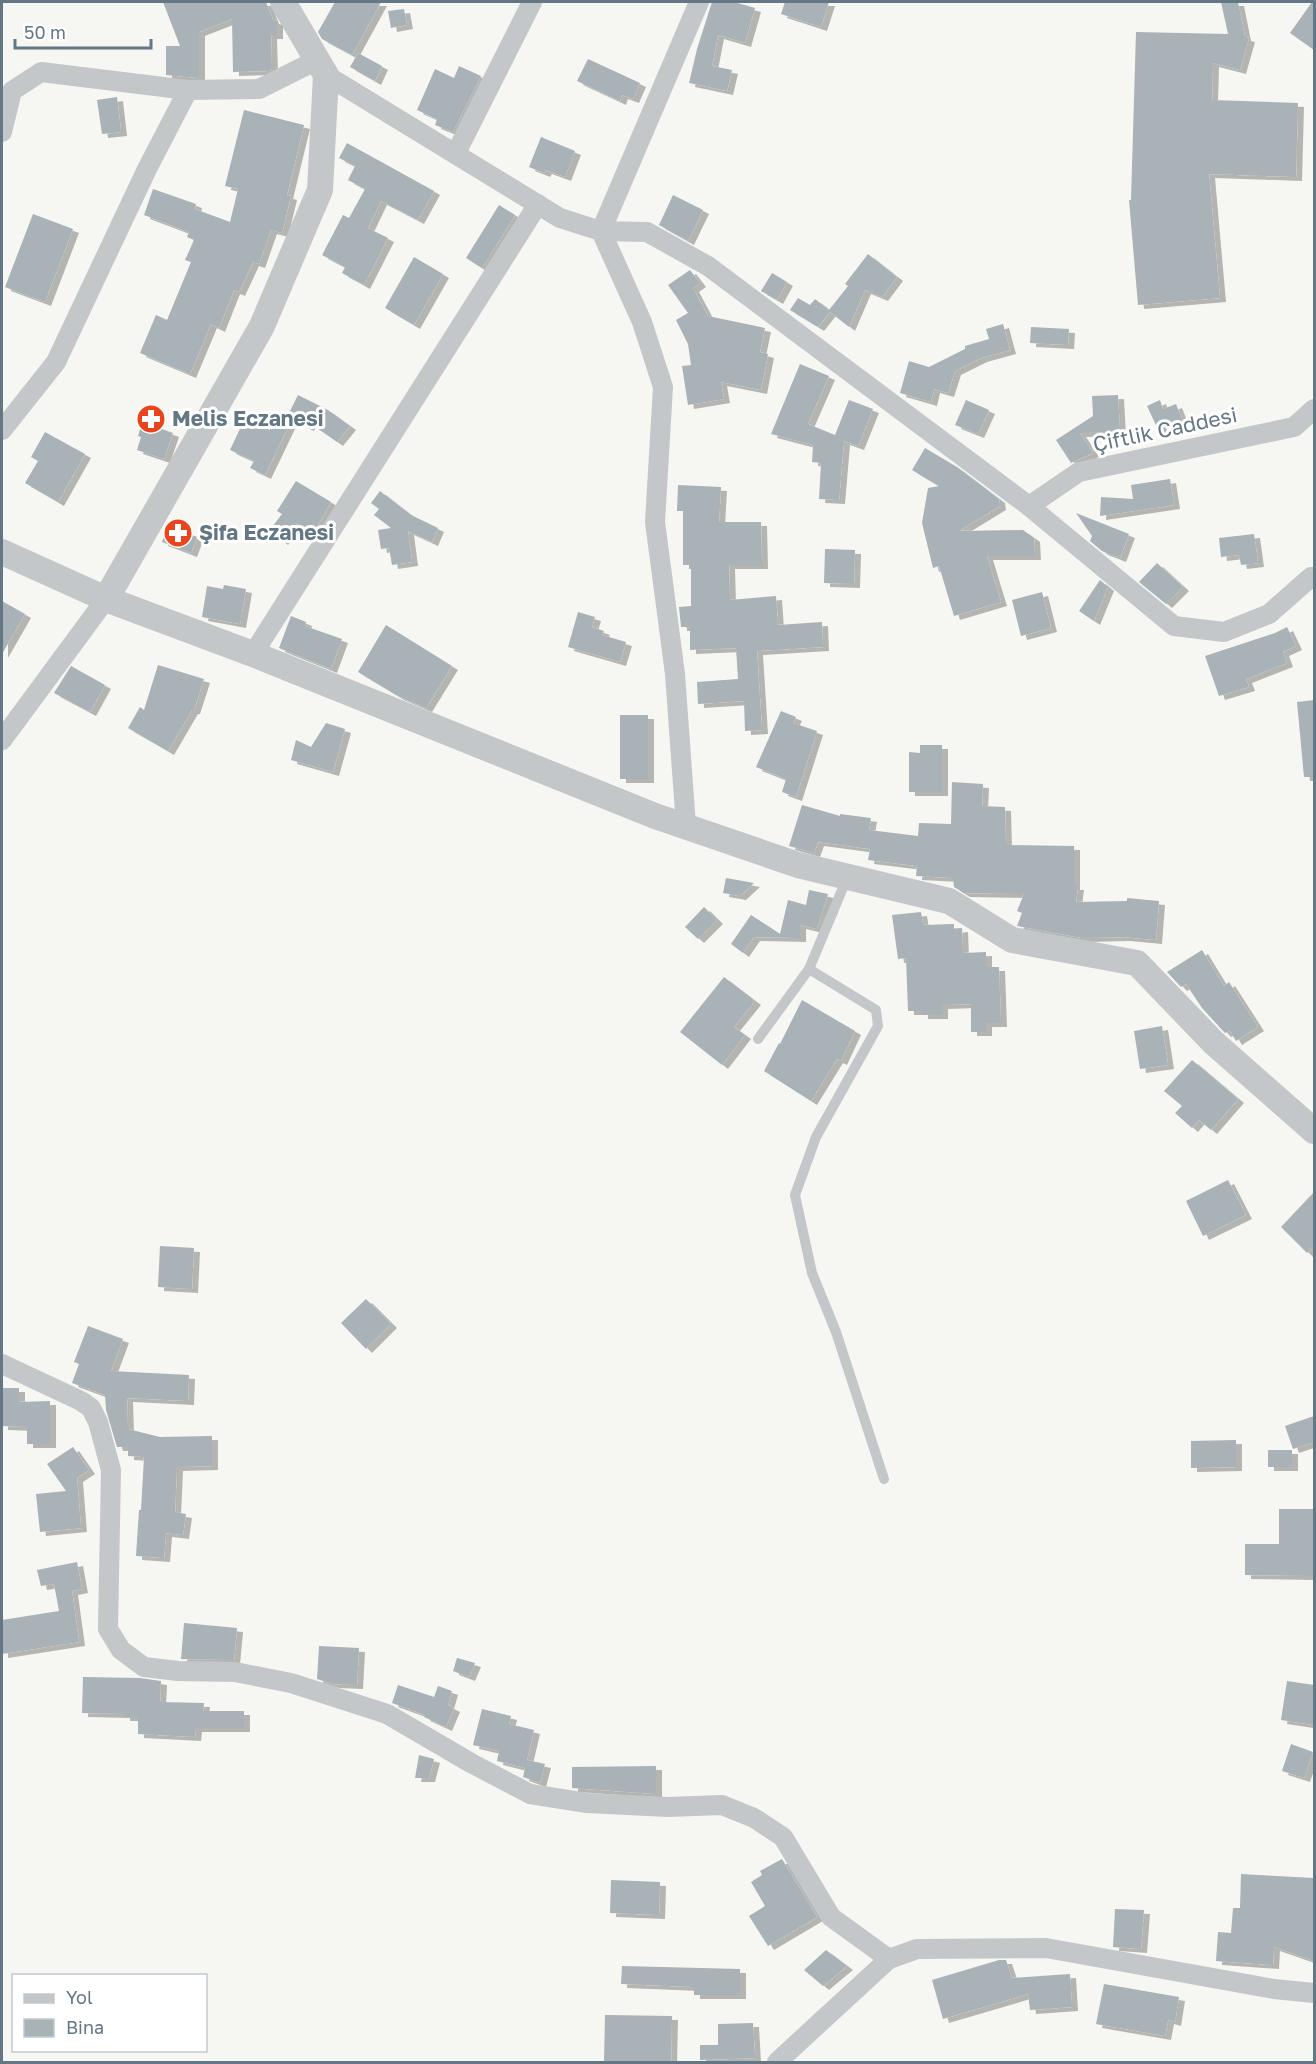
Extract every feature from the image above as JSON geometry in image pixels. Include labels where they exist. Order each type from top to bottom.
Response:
[{"type":"street","points":[[283,2],[321,68],[560,218],[601,231],[647,232],[708,266],[1029,506],[1174,626],[1224,632],[1269,614],[1311,577],[1314,577]]},
{"type":"street","points":[[456,153],[532,2]]},
{"type":"street","points":[[686,826],[675,674],[655,522],[663,387],[642,322],[601,231],[699,2]]},
{"type":"street","points":[[2,132],[12,91],[42,72],[188,90],[259,89],[321,68]]},
{"type":"street","points":[[2,740],[106,599],[262,326],[320,190],[321,68]]},
{"type":"street","points":[[2,430],[56,362],[147,169],[188,90]]},
{"type":"street","points":[[253,654],[538,204]]},
{"type":"street","name":"Çiftlik Caddesi","points":[[1029,506],[1079,472],[1294,427],[1314,409]]},
{"type":"street","points":[[2,552],[106,599],[253,654],[634,808],[798,865],[949,901],[1012,940],[1137,963],[1214,1043],[1314,1131]]},
{"type":"street","points":[[2,1364],[81,1401],[91,1408],[98,1422],[111,1470],[108,1629],[121,1650],[144,1667],[178,1671],[235,1672],[324,1692],[387,1714],[530,1794],[587,1803],[668,1807],[722,1805],[754,1818],[783,1837],[831,1917],[889,1959]]},
{"type":"street","points":[[777,2062],[889,1959],[917,1949],[1046,1948],[1264,1987],[1314,1993]]},
{"type":"lane","points":[[758,1039],[809,969],[848,877]]},
{"type":"lane","points":[[809,969],[876,1010],[878,1026],[816,1137],[795,1195],[812,1273],[836,1332],[884,1479]]},
{"type":"building","points":[[163,2],[266,2],[273,20],[277,21],[277,35],[271,35],[272,69],[233,72],[232,19],[199,32],[199,78],[166,75],[166,46],[180,46]]},
{"type":"building","points":[[335,2],[381,2],[352,55],[322,39],[318,32]]},
{"type":"building","points":[[712,2],[734,2],[755,8],[745,43],[718,35],[712,66],[732,70],[727,91],[689,83]]},
{"type":"building","points":[[785,2],[829,2],[821,27],[781,14]]},
{"type":"building","points":[[1221,2],[1238,2],[1245,37],[1249,38],[1240,70],[1213,63],[1212,100],[1298,103],[1296,177],[1209,174],[1220,298],[1138,305],[1129,200],[1131,200],[1136,32],[1228,34]]},
{"type":"building","points":[[1314,2],[1314,50],[1290,33]]},
{"type":"building","points":[[404,9],[407,25],[391,28],[388,11]]},
{"type":"building","points":[[358,53],[382,66],[375,81],[350,67]]},
{"type":"building","points":[[588,59],[640,83],[633,99],[622,95],[620,101],[577,81]]},
{"type":"building","points":[[459,66],[481,76],[453,132],[435,125],[437,119],[417,110],[435,69],[454,78]]},
{"type":"building","points":[[117,97],[121,132],[102,134],[97,100]]},
{"type":"building","points":[[244,110],[304,125],[287,195],[291,196],[282,233],[271,230],[259,264],[253,262],[239,292],[234,290],[219,328],[211,324],[190,374],[140,353],[156,315],[167,320],[191,262],[185,260],[194,240],[187,237],[189,232],[144,215],[153,189],[196,204],[195,209],[230,222],[238,189],[225,186]]},
{"type":"building","points":[[541,137],[575,151],[565,177],[529,167]]},
{"type":"building","points":[[347,143],[434,191],[418,220],[381,201],[368,228],[388,238],[364,285],[342,273],[345,267],[322,255],[343,215],[349,218],[365,189],[348,180],[355,166],[339,158]]},
{"type":"building","points":[[673,195],[703,210],[688,241],[659,225]]},
{"type":"building","points":[[499,205],[515,215],[482,268],[466,258]]},
{"type":"building","points":[[33,214],[73,229],[45,302],[5,287]]},
{"type":"building","points":[[868,254],[897,277],[882,297],[865,290],[849,327],[830,312],[818,327],[790,310],[798,298],[810,305],[815,299],[829,310],[848,286],[845,284]]},
{"type":"building","points":[[414,257],[443,274],[414,325],[385,308]]},
{"type":"building","points":[[690,270],[700,283],[693,288],[708,316],[765,328],[760,352],[768,354],[761,390],[721,382],[724,399],[688,405],[682,366],[691,365],[688,344],[676,320],[688,313],[668,285]]},
{"type":"building","points":[[772,273],[787,282],[777,300],[761,291]]},
{"type":"building","points":[[1003,324],[1010,350],[981,358],[955,371],[948,393],[934,389],[931,402],[900,393],[909,361],[929,367],[965,349],[965,346],[989,339],[986,329]]},
{"type":"building","points":[[1031,327],[1069,329],[1068,345],[1030,343]]},
{"type":"building","points":[[800,364],[829,376],[808,424],[835,435],[849,400],[873,409],[858,446],[844,441],[839,500],[819,499],[821,463],[812,462],[813,445],[771,434]]},
{"type":"building","points":[[298,395],[328,410],[350,426],[337,442],[310,423],[308,427],[287,417]]},
{"type":"building","points":[[1118,395],[1120,432],[1080,433],[1093,453],[1071,463],[1056,440],[1093,416],[1092,396]]},
{"type":"building","points":[[966,400],[989,410],[978,434],[955,425]]},
{"type":"building","points":[[1160,400],[1163,409],[1176,404],[1184,424],[1160,434],[1147,406]]},
{"type":"building","points":[[245,418],[270,430],[276,418],[289,425],[265,475],[250,468],[254,461],[230,450]]},
{"type":"building","points":[[142,422],[173,433],[164,459],[137,450]]},
{"type":"building","points":[[45,432],[85,454],[58,502],[25,483],[38,461],[31,457]]},
{"type":"building","points":[[925,448],[957,467],[999,499],[1000,506],[959,531],[1023,530],[1034,538],[1035,556],[987,556],[1001,602],[954,616],[939,566],[933,568],[922,523],[928,488],[939,486],[912,470]]},
{"type":"building","points":[[1170,479],[1174,505],[1100,516],[1101,497],[1133,499],[1131,485]]},
{"type":"building","points":[[296,481],[331,502],[313,533],[297,523],[282,541],[269,531],[282,514],[277,511]]},
{"type":"building","points":[[678,485],[721,487],[719,522],[761,522],[762,565],[729,565],[730,600],[776,596],[778,625],[822,622],[823,647],[757,651],[762,730],[745,731],[744,701],[698,704],[697,682],[738,679],[736,648],[690,650],[690,627],[681,627],[679,607],[691,606],[691,565],[683,565],[683,511],[677,511]]},
{"type":"building","points":[[380,491],[411,515],[438,528],[432,542],[408,531],[412,562],[392,565],[389,548],[381,549],[378,530],[391,528],[374,515],[379,509],[371,503]]},
{"type":"building","points":[[1076,513],[1129,534],[1120,558],[1102,551],[1090,541],[1092,536]]},
{"type":"building","points":[[168,526],[197,537],[191,553],[162,542]]},
{"type":"building","points":[[1254,534],[1258,563],[1241,565],[1239,555],[1221,557],[1219,538]]},
{"type":"building","points":[[825,549],[855,550],[854,584],[824,583]]},
{"type":"building","points":[[1157,563],[1183,587],[1166,604],[1139,582]]},
{"type":"building","points":[[1100,580],[1108,587],[1094,621],[1079,611]]},
{"type":"building","points":[[224,585],[246,589],[240,624],[202,617],[207,586],[223,589]]},
{"type":"building","points":[[1042,592],[1051,628],[1021,636],[1012,600]]},
{"type":"building","points":[[2,601],[25,614],[2,654]]},
{"type":"building","points":[[578,612],[595,617],[592,627],[604,631],[602,635],[626,642],[620,662],[568,647]]},
{"type":"building","points":[[291,616],[306,622],[305,626],[342,639],[331,669],[279,648]]},
{"type":"building","points":[[386,625],[452,666],[426,708],[398,696],[358,672]]},
{"type":"building","points":[[1287,627],[1296,646],[1283,652],[1287,663],[1246,679],[1249,687],[1219,696],[1205,656]]},
{"type":"building","points":[[158,665],[204,679],[194,710],[168,751],[128,728],[140,707],[144,710]]},
{"type":"building","points":[[71,666],[105,685],[90,712],[54,693]]},
{"type":"building","points":[[1314,700],[1314,777],[1304,777],[1297,702]]},
{"type":"building","points":[[781,711],[796,717],[793,723],[817,731],[796,797],[782,792],[786,779],[756,767]]},
{"type":"building","points":[[620,715],[648,715],[648,779],[620,779]]},
{"type":"building","points":[[326,723],[345,729],[333,772],[291,760],[296,740],[311,747]]},
{"type":"building","points":[[920,745],[942,745],[942,792],[909,792],[909,752],[920,753]]},
{"type":"building","points":[[952,782],[983,784],[982,806],[1005,807],[1006,845],[1074,846],[1074,886],[1078,886],[1076,902],[1127,901],[1127,898],[1159,901],[1156,940],[1124,937],[1082,938],[1017,926],[1022,913],[1017,911],[1024,894],[964,893],[954,887],[953,878],[916,876],[917,866],[868,860],[870,849],[818,842],[814,853],[789,846],[802,805],[840,816],[840,814],[871,818],[869,830],[918,836],[919,823],[951,824]]},
{"type":"building","points":[[726,878],[754,883],[740,896],[723,893]]},
{"type":"building","points":[[809,890],[828,894],[817,929],[800,925],[800,938],[754,937],[743,953],[731,944],[751,915],[780,934],[788,900],[806,905]]},
{"type":"building","points":[[704,907],[717,920],[698,939],[685,927]]},
{"type":"building","points":[[921,912],[923,925],[954,924],[954,929],[962,928],[963,953],[986,952],[986,967],[999,967],[1001,1023],[986,1023],[986,1032],[971,1032],[971,1004],[942,1005],[942,1015],[922,1015],[922,1011],[908,1011],[906,958],[898,959],[892,915]]},
{"type":"building","points":[[1202,950],[1224,986],[1229,982],[1258,1027],[1236,1041],[1230,1031],[1225,1033],[1202,1008],[1186,984],[1181,987],[1167,972]]},
{"type":"building","points":[[724,977],[755,1001],[734,1027],[745,1035],[722,1065],[680,1032]]},
{"type":"building","points":[[802,1000],[855,1031],[841,1061],[837,1059],[811,1101],[764,1071]]},
{"type":"building","points":[[1162,1026],[1168,1065],[1140,1069],[1134,1031]]},
{"type":"building","points":[[1192,1060],[1238,1099],[1211,1130],[1199,1120],[1192,1128],[1175,1113],[1182,1106],[1164,1091]]},
{"type":"building","points":[[1228,1180],[1246,1215],[1203,1236],[1186,1201]]},
{"type":"building","points":[[1314,1192],[1314,1246],[1307,1253],[1281,1227]]},
{"type":"building","points":[[160,1246],[194,1248],[192,1289],[158,1287]]},
{"type":"building","points":[[366,1299],[391,1324],[366,1349],[341,1323]]},
{"type":"building","points":[[88,1326],[123,1339],[111,1371],[189,1375],[188,1401],[127,1398],[128,1429],[160,1437],[212,1436],[212,1466],[177,1467],[175,1512],[186,1514],[183,1535],[166,1533],[164,1558],[136,1556],[144,1457],[128,1456],[128,1447],[117,1447],[106,1410],[105,1395],[72,1383],[79,1364],[74,1362]]},
{"type":"building","points":[[2,1388],[19,1388],[19,1402],[50,1401],[50,1444],[27,1444],[27,1427],[2,1426]]},
{"type":"building","points":[[1314,1416],[1314,1442],[1293,1449],[1285,1426]]},
{"type":"building","points":[[1236,1440],[1236,1467],[1191,1468],[1191,1441]]},
{"type":"building","points":[[73,1447],[89,1470],[77,1478],[81,1528],[40,1532],[36,1494],[66,1491],[47,1464]]},
{"type":"building","points":[[1268,1450],[1292,1450],[1292,1467],[1268,1467]]},
{"type":"building","points":[[1279,1509],[1314,1509],[1314,1576],[1245,1575],[1245,1544],[1279,1544]]},
{"type":"building","points":[[77,1562],[82,1589],[72,1591],[79,1642],[2,1654],[2,1620],[59,1611],[54,1584],[41,1586],[37,1570]]},
{"type":"building","points":[[184,1623],[237,1628],[234,1660],[181,1659]]},
{"type":"building","points":[[319,1646],[359,1648],[357,1685],[333,1684],[317,1679]]},
{"type":"building","points":[[457,1658],[475,1663],[469,1677],[453,1671]]},
{"type":"building","points":[[83,1677],[140,1678],[161,1681],[160,1702],[204,1703],[203,1711],[244,1711],[244,1728],[196,1728],[195,1737],[138,1734],[138,1717],[124,1717],[124,1714],[82,1713]]},
{"type":"building","points":[[1287,1681],[1314,1685],[1314,1725],[1281,1720]]},
{"type":"building","points":[[398,1685],[434,1697],[438,1686],[452,1691],[448,1705],[454,1708],[446,1727],[424,1717],[425,1715],[392,1703]]},
{"type":"building","points":[[482,1709],[511,1716],[509,1724],[534,1730],[527,1760],[545,1764],[540,1783],[523,1777],[525,1768],[497,1761],[499,1751],[473,1745]]},
{"type":"building","points":[[1291,1744],[1313,1752],[1304,1778],[1282,1771]]},
{"type":"building","points":[[419,1755],[434,1759],[429,1778],[415,1778]]},
{"type":"building","points":[[656,1766],[656,1794],[572,1788],[572,1767]]},
{"type":"building","points":[[782,1859],[817,1917],[768,1946],[749,1916],[765,1906],[751,1882],[762,1875],[760,1871]]},
{"type":"building","points":[[1241,1874],[1314,1878],[1314,1961],[1274,1947],[1273,1965],[1216,1961],[1218,1932],[1231,1933],[1233,1908],[1240,1908]]},
{"type":"building","points":[[611,1880],[660,1882],[659,1915],[610,1913]]},
{"type":"building","points":[[1115,1909],[1144,1910],[1141,1949],[1113,1947]]},
{"type":"building","points":[[826,1950],[847,1966],[823,1986],[804,1970]]},
{"type":"building","points":[[999,1960],[1006,1960],[1012,1978],[1070,1974],[1072,2007],[1030,2010],[1028,1994],[943,2019],[932,1980]]},
{"type":"building","points":[[622,1966],[740,1969],[740,1995],[694,1995],[694,1987],[621,1984]]},
{"type":"building","points":[[1104,1984],[1179,1997],[1175,2022],[1168,2020],[1165,2036],[1096,2024]]},
{"type":"building","points":[[605,2015],[672,2016],[671,2062],[604,2062]]},
{"type":"building","points":[[753,2023],[755,2058],[700,2060],[700,2045],[718,2045],[718,2024]]},
{"type":"place","name":"Melis Eczanesi","points":[[151,419]]},
{"type":"place","name":"Şifa Eczanesi","points":[[178,533]]}]
